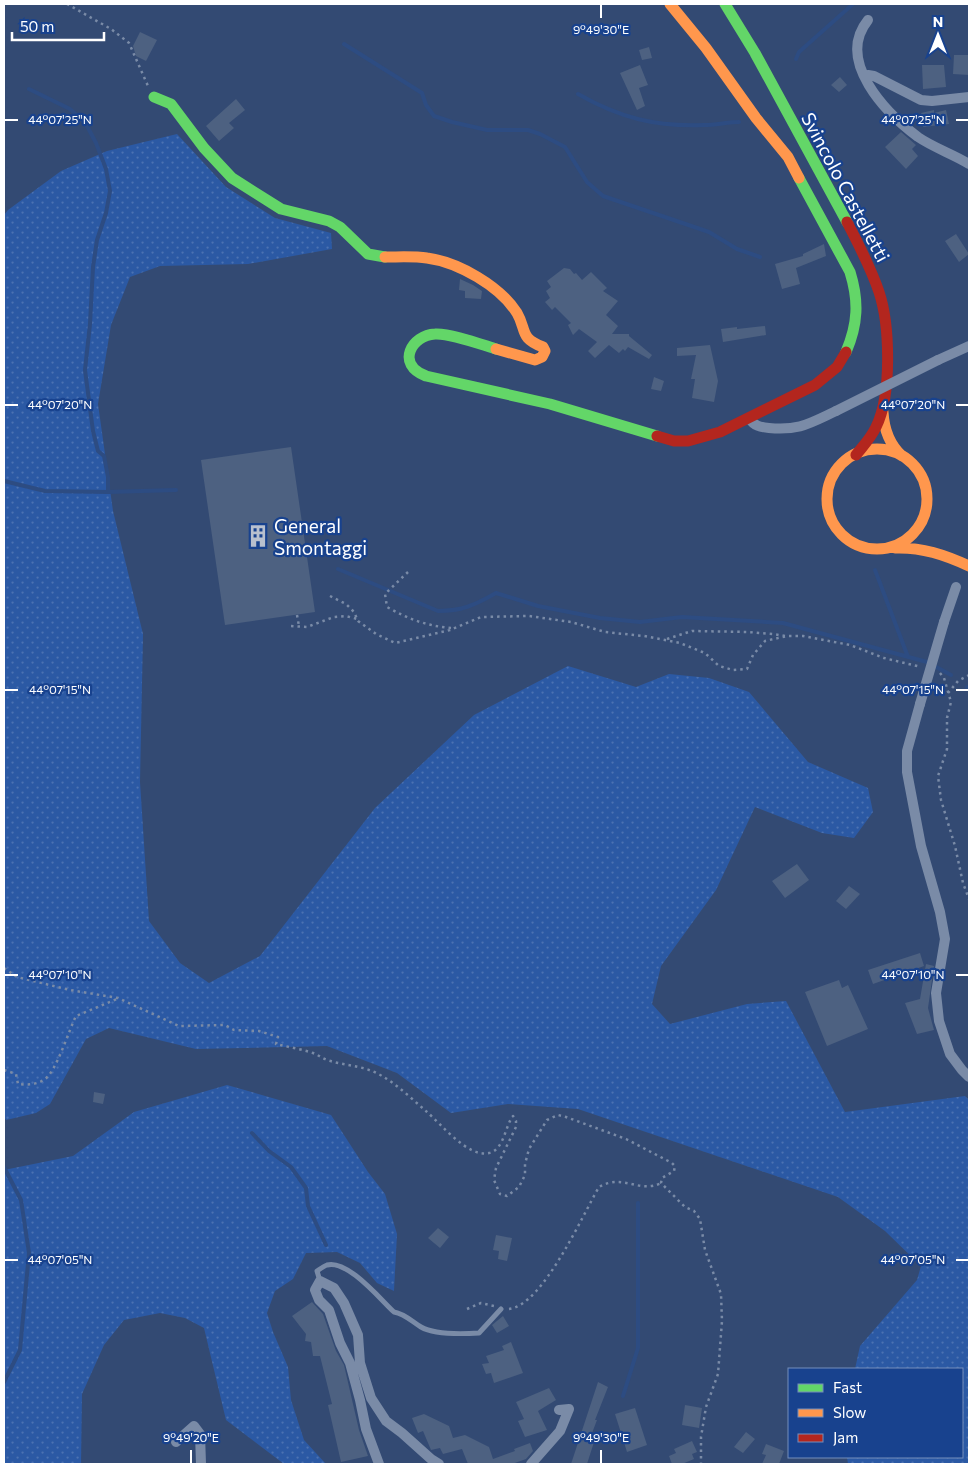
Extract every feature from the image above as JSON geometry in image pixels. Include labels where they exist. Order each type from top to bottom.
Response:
[{"type":"street","points":[[154,96],[171,104],[204,148],[232,178],[281,209],[330,221],[368,254],[382,257],[427,258],[446,262],[478,277],[500,294],[517,313],[524,332],[532,343],[543,347],[545,351],[539,360],[535,360],[443,334],[432,333],[422,338],[411,348],[409,360],[411,367],[415,371],[433,378],[533,400],[674,441],[688,441],[720,432],[815,385],[837,367],[846,352],[853,336],[857,304],[854,285],[844,258],[788,158],[756,118],[706,48],[670,4]]},
{"type":"street","name":"Svincolo Castelletti","points":[[725,4],[742,29],[788,112],[861,249],[879,293],[887,339],[888,362],[884,400]]},
{"type":"street","points":[[868,20],[862,27],[857,48],[858,59],[865,78],[902,125],[920,138],[969,164]]},
{"type":"street","points":[[865,78],[868,75],[874,76],[921,100],[932,101],[969,97]]},
{"type":"street","points":[[749,418],[755,425],[760,427],[795,428],[804,426],[969,346]]},
{"type":"street","points":[[856,455],[868,441],[877,426],[884,400]]},
{"type":"street","points":[[884,400],[883,417],[886,433],[895,450],[916,467],[924,482],[927,499],[922,519],[916,531],[903,542],[887,548]]},
{"type":"street","points":[[902,456],[886,450],[869,450],[856,455],[840,465],[832,478],[827,493],[828,509],[833,524],[843,536],[856,545],[871,549],[916,547],[940,554],[969,566]]},
{"type":"street","points":[[922,519],[923,530],[928,544],[940,554]]},
{"type":"street","points":[[956,587],[907,751],[907,772],[921,846],[940,912],[945,940],[936,993],[939,1021],[950,1054],[969,1077]]},
{"type":"street","points":[[379,1464],[366,1429],[350,1363],[340,1343],[329,1310],[318,1300],[315,1290],[320,1281],[334,1288],[344,1303],[358,1335],[360,1363],[371,1398],[386,1421],[402,1433],[430,1460],[439,1464]]},
{"type":"street","points":[[531,1464],[560,1431],[569,1409],[559,1410]]},
{"type":"street","points":[[176,1442],[194,1426],[200,1434],[201,1464]]},
{"type":"lane","points":[[320,1281],[317,1271],[328,1264],[339,1266],[352,1272],[394,1312],[402,1314],[429,1331],[466,1334],[479,1333],[501,1309]]},
{"type":"path","points":[[67,4],[111,29],[130,43],[154,96]]},
{"type":"path","points":[[408,572],[386,594],[387,608],[407,618],[433,627],[452,629]]},
{"type":"path","points":[[330,596],[346,604],[357,618],[376,634],[395,643],[452,629],[480,616],[529,616],[571,622],[604,632],[644,636],[680,643],[705,653],[719,666],[733,670],[747,669],[752,655],[765,641],[786,636]]},
{"type":"path","points":[[297,615],[299,626]]},
{"type":"path","points":[[291,626],[307,627],[334,617],[346,616],[357,618]]},
{"type":"path","points":[[665,640],[692,631],[803,636],[850,645],[884,658],[930,669]]},
{"type":"path","points":[[938,671],[944,678],[951,702],[947,718],[947,749],[938,776],[940,800],[969,899]]},
{"type":"path","points":[[948,693],[958,681],[969,675]]},
{"type":"path","points":[[4,968],[17,977],[70,990],[118,998],[179,1026],[225,1025],[234,1030],[259,1031],[278,1037],[276,1044],[313,1054],[327,1060],[359,1066],[382,1076],[434,1118],[454,1138],[469,1149],[477,1152],[487,1154],[495,1149],[502,1140],[511,1118],[514,1116],[516,1128],[496,1168],[494,1180],[500,1194],[506,1196],[518,1186],[525,1175],[525,1164],[529,1149],[547,1120],[558,1115],[626,1139],[675,1166],[674,1171],[662,1178],[661,1183],[655,1186],[617,1181],[606,1183],[599,1187],[574,1234],[542,1285],[524,1303],[514,1309],[501,1309],[481,1303],[467,1309]]},
{"type":"path","points":[[4,1070],[16,1074],[18,1084],[29,1085],[45,1079],[54,1068],[76,1016],[118,998]]},
{"type":"path","points":[[661,1183],[685,1207],[694,1211],[700,1219],[705,1250],[721,1294],[722,1320],[718,1374],[706,1407],[701,1437],[701,1464]]},
{"type":"shaded area","points":[[177,134],[226,187],[275,218],[331,233],[332,249],[248,264],[160,266],[130,277],[111,325],[98,404],[113,511],[143,634],[140,782],[149,921],[180,963],[209,983],[260,956],[375,808],[474,715],[568,666],[636,687],[669,674],[709,678],[749,692],[808,762],[868,788],[873,812],[854,838],[822,833],[755,807],[716,890],[661,966],[652,1004],[670,1024],[747,1004],[786,1001],[845,1112],[965,1096],[969,1100],[969,1464],[848,1464],[847,1458],[963,1458],[963,1368],[855,1368],[860,1346],[917,1280],[921,1266],[885,1231],[838,1197],[578,1109],[508,1104],[451,1113],[397,1073],[327,1046],[196,1049],[109,1028],[86,1039],[50,1104],[36,1113],[6,1120],[4,1117],[4,215],[8,210],[61,171],[107,151]]},
{"type":"shaded area","points":[[227,1085],[331,1115],[368,1172],[385,1194],[397,1234],[394,1291],[377,1283],[360,1263],[337,1252],[306,1253],[293,1279],[275,1291],[267,1313],[288,1367],[291,1400],[304,1440],[326,1464],[284,1464],[226,1420],[204,1328],[185,1318],[160,1313],[124,1320],[104,1345],[82,1394],[81,1464],[4,1464],[4,1170],[73,1156],[134,1112]]},
{"type":"building","points":[[140,32],[157,40],[146,61],[136,56],[133,46]]},
{"type":"building","points":[[649,47],[652,58],[642,60],[639,50]]},
{"type":"building","points":[[954,55],[969,55],[969,75],[953,74]]},
{"type":"building","points":[[640,65],[648,85],[639,88],[645,106],[637,110],[620,73]]},
{"type":"building","points":[[922,65],[944,65],[946,87],[923,89]]},
{"type":"building","points":[[840,77],[847,85],[839,92],[831,85]]},
{"type":"building","points":[[236,99],[245,110],[229,123],[234,128],[219,141],[206,126]]},
{"type":"building","points":[[934,110],[934,113],[946,110],[949,124],[923,127],[921,113]]},
{"type":"building","points":[[901,132],[916,145],[912,149],[918,156],[906,169],[885,147]]},
{"type":"building","points":[[956,234],[969,254],[959,262],[945,241]]},
{"type":"building","points":[[824,244],[826,256],[796,268],[800,284],[782,289],[775,264],[803,256],[803,254]]},
{"type":"building","points":[[564,268],[570,269],[574,274],[576,273],[582,280],[591,272],[607,288],[603,291],[618,301],[606,315],[618,326],[612,334],[629,334],[652,355],[649,359],[628,347],[625,351],[623,349],[619,353],[609,345],[595,358],[588,351],[597,342],[579,329],[573,335],[568,325],[571,323],[555,307],[552,310],[545,302],[550,298],[546,291],[551,287],[547,281]]},
{"type":"building","points":[[460,279],[482,291],[481,299],[465,298],[465,291],[459,290]]},
{"type":"building","points":[[765,326],[766,335],[723,342],[721,329]]},
{"type":"building","points":[[710,345],[718,381],[714,402],[692,398],[695,379],[691,379],[696,355],[677,356],[677,348]]},
{"type":"building","points":[[654,377],[664,381],[661,391],[651,389]]},
{"type":"building","name":"General Smontaggi","points":[[291,447],[315,612],[225,625],[201,460]]},
{"type":"building","points":[[797,864],[809,880],[785,898],[772,881]]},
{"type":"building","points":[[849,886],[860,894],[846,909],[836,901]]},
{"type":"building","points":[[920,953],[924,966],[873,984],[868,970]]},
{"type":"building","points":[[926,964],[934,966],[928,1008],[934,1030],[917,1034],[905,1003],[920,999]]},
{"type":"building","points":[[839,980],[842,988],[848,985],[868,1029],[827,1046],[805,992]]},
{"type":"building","points":[[94,1092],[105,1094],[103,1104],[93,1102]]},
{"type":"building","points":[[438,1228],[449,1237],[440,1248],[428,1238]]},
{"type":"building","points":[[496,1235],[512,1238],[507,1261],[498,1259],[499,1251],[493,1250]]},
{"type":"building","points":[[312,1302],[323,1314],[336,1351],[344,1365],[359,1430],[368,1456],[341,1462],[328,1405],[332,1404],[320,1356],[313,1356],[311,1342],[305,1341],[306,1334],[292,1316]]},
{"type":"building","points":[[503,1316],[509,1326],[497,1333],[492,1325]]},
{"type":"building","points":[[511,1342],[523,1373],[494,1383],[491,1373],[486,1374],[482,1364],[489,1363],[486,1356],[504,1350],[502,1346]]},
{"type":"building","points":[[598,1382],[608,1387],[589,1441],[594,1442],[587,1464],[571,1464]]},
{"type":"building","points":[[549,1388],[556,1400],[538,1411],[547,1430],[525,1437],[518,1421],[524,1419],[516,1402]]},
{"type":"building","points":[[685,1405],[702,1408],[699,1428],[682,1425]]},
{"type":"building","points":[[635,1408],[647,1445],[627,1452],[615,1414]]},
{"type":"building","points":[[424,1414],[449,1426],[453,1438],[465,1435],[489,1447],[493,1459],[530,1443],[533,1451],[526,1459],[512,1464],[468,1464],[462,1449],[443,1454],[440,1448],[431,1450],[423,1431],[418,1433],[412,1418]]},
{"type":"building","points":[[746,1432],[755,1439],[743,1453],[734,1447]]},
{"type":"building","points":[[692,1441],[697,1452],[692,1454],[694,1459],[682,1464],[672,1464],[669,1456],[676,1453],[674,1449]]},
{"type":"building","points":[[766,1444],[784,1451],[779,1464],[762,1464],[766,1455],[762,1454]]},
{"type":"waterway","points":[[796,59],[799,52],[853,4]]},
{"type":"waterway","points":[[344,44],[422,93],[426,105],[434,116],[487,130],[528,130],[540,134],[565,147],[587,182],[603,196],[709,232],[737,249],[760,257]]},
{"type":"waterway","points":[[29,89],[70,109],[86,124],[106,169],[110,191],[106,213],[97,240],[93,267],[85,370],[93,431],[98,451],[104,456],[108,477],[108,492]]},
{"type":"waterway","points":[[578,94],[624,115],[654,122],[687,125],[739,122]]},
{"type":"waterway","points":[[4,481],[45,491],[176,490]]},
{"type":"waterway","points":[[338,569],[438,611],[454,610],[468,606],[496,593],[538,606],[600,618],[640,622],[682,617],[783,623],[927,662],[951,675]]},
{"type":"waterway","points":[[875,570],[908,657]]},
{"type":"waterway","points":[[252,1133],[269,1151],[291,1167],[306,1188],[308,1206],[326,1245]]},
{"type":"waterway","points":[[4,1167],[21,1200],[29,1253],[20,1350],[4,1382]]},
{"type":"waterway","points":[[623,1396],[638,1348],[638,1203]]},
{"type":"traffic: fast","points":[[725,4],[755,53],[847,222]]},
{"type":"traffic: fast","points":[[154,97],[171,104],[204,148],[232,178],[281,209],[329,221],[340,227],[368,254],[385,257]]},
{"type":"traffic: fast","points":[[799,178],[850,272],[853,283],[856,303],[855,322],[846,352]]},
{"type":"traffic: fast","points":[[496,349],[457,337],[435,334],[420,339],[410,351],[409,358],[411,365],[426,376],[550,404],[657,436]]},
{"type":"traffic: slow","points":[[670,4],[706,48],[756,118],[788,157],[799,178]]},
{"type":"traffic: slow","points":[[385,257],[417,257],[439,260],[452,264],[477,277],[510,303],[517,313],[527,337],[535,344],[543,347],[545,351],[542,357],[535,360],[496,349]]},
{"type":"traffic: slow","points":[[883,412],[888,436],[902,456]]},
{"type":"traffic: slow","points":[[877,449],[896,453],[912,464],[923,480],[927,499],[923,518],[912,534],[896,545],[877,549],[858,545],[842,534],[831,518],[827,499],[831,480],[842,464],[858,453],[877,449]]},
{"type":"traffic: slow","points":[[895,548],[915,549],[933,553],[969,566]]},
{"type":"traffic: jam","points":[[847,222],[869,265],[879,292],[883,306],[888,360],[885,397],[881,413],[872,435],[856,455]]},
{"type":"traffic: jam","points":[[657,436],[674,441],[688,441],[720,432],[815,385],[837,367],[846,352]]},
{"type":"place","name":"General Smontaggi","points":[[258,536]]}]
